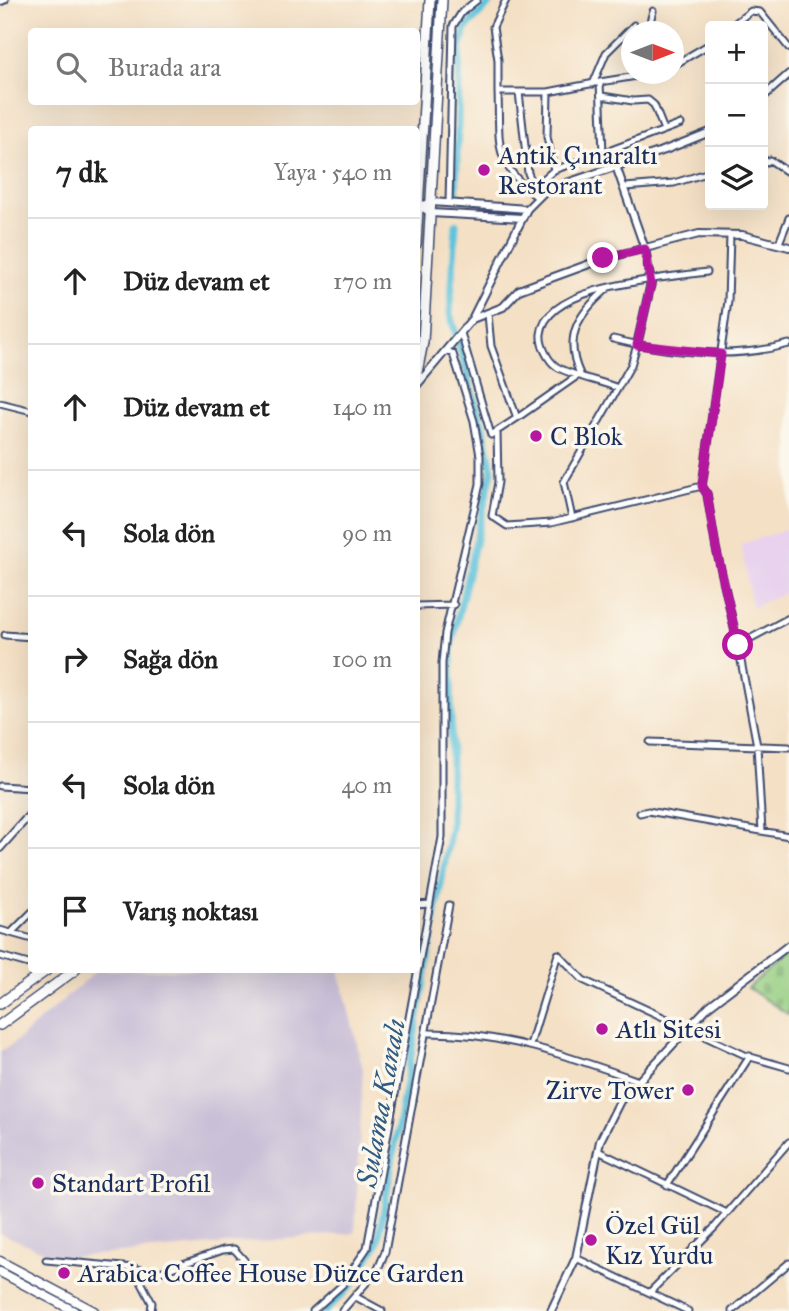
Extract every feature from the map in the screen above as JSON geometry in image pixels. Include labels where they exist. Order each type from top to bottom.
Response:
[{"type":"highway","points":[[420,187],[430,0]]},
{"type":"highway","points":[[420,357],[432,207],[442,0]]},
{"type":"highway","points":[[0,1004],[42,973]]},
{"type":"highway","points":[[0,1025],[71,973]]},
{"type":"main road","points":[[0,1261],[94,1311]]},
{"type":"main road","points":[[0,1272],[74,1311]]},
{"type":"street","points":[[449,203],[453,26],[462,12],[477,0]]},
{"type":"street","points":[[506,0],[493,27],[499,60],[500,147],[507,170],[532,189]]},
{"type":"street","points":[[737,21],[751,10],[760,12],[767,21]]},
{"type":"street","points":[[651,21],[653,11]]},
{"type":"street","points":[[768,22],[789,48]]},
{"type":"street","points":[[593,84],[606,53],[621,38]]},
{"type":"street","points":[[684,59],[705,47]]},
{"type":"street","points":[[768,93],[789,74]]},
{"type":"street","points":[[498,92],[548,92],[621,79]]},
{"type":"street","points":[[600,82],[603,96],[603,153]]},
{"type":"street","points":[[519,92],[528,173],[537,197]]},
{"type":"street","points":[[548,92],[547,137],[554,170]]},
{"type":"street","points":[[603,96],[633,102],[648,100],[654,105],[664,130]]},
{"type":"street","points":[[532,189],[554,170],[681,124]]},
{"type":"street","points":[[420,381],[472,319],[522,218],[537,197],[546,190],[705,134]]},
{"type":"street","points":[[768,161],[789,173]]},
{"type":"street","points":[[572,518],[564,482],[631,365],[650,281],[645,249],[616,166]]},
{"type":"street","points":[[625,187],[674,183],[705,174]]},
{"type":"street","points":[[432,207],[449,203],[527,209]]},
{"type":"street","points":[[420,206],[522,218]]},
{"type":"street","points":[[779,243],[789,218]]},
{"type":"street","points":[[472,319],[503,307],[520,290],[603,258],[699,234],[730,235],[789,247]]},
{"type":"street","points":[[730,235],[728,301],[702,486],[707,494],[757,746],[762,831]]},
{"type":"street","points":[[618,388],[557,366],[547,356],[540,339],[542,321],[552,310],[570,299],[608,288],[707,272]]},
{"type":"street","points":[[580,374],[571,345],[576,327],[589,304],[608,288]]},
{"type":"street","points":[[488,314],[491,346],[517,418]]},
{"type":"street","points":[[461,333],[491,435],[580,374]]},
{"type":"street","points":[[613,339],[637,345],[721,354],[760,353],[789,344]]},
{"type":"street","points":[[420,959],[442,837],[442,663],[445,633],[454,605],[480,484],[480,456],[474,421],[453,354],[447,349]]},
{"type":"street","points":[[0,403],[28,410]]},
{"type":"street","points":[[497,431],[498,482],[492,516],[507,526],[551,523],[702,486]]},
{"type":"street","points":[[420,606],[454,605]]},
{"type":"street","points":[[738,645],[789,618]]},
{"type":"street","points":[[5,635],[28,637]]},
{"type":"street","points":[[650,742],[789,747]]},
{"type":"street","points":[[0,786],[28,788]]},
{"type":"street","points":[[640,813],[648,811],[789,836]]},
{"type":"street","points":[[0,848],[28,816]]},
{"type":"street","points":[[420,905],[430,904]]},
{"type":"street","points":[[342,1311],[377,1269],[385,1252],[449,905]]},
{"type":"street","points":[[11,933],[28,916]]},
{"type":"street","points":[[0,930],[28,938]]},
{"type":"street","points":[[551,1311],[576,1258],[597,1152],[620,1101],[709,1006],[789,945]]},
{"type":"street","points":[[530,1045],[558,954],[583,980],[687,1030],[750,1056],[789,1068]]},
{"type":"street","points":[[0,956],[28,964]]},
{"type":"street","points":[[313,1311],[342,1285],[367,1248],[417,973]]},
{"type":"street","points":[[426,1033],[453,1033],[530,1045],[639,1081]]},
{"type":"street","points":[[667,1185],[750,1056]]},
{"type":"street","points":[[650,1292],[727,1213],[789,1142]]},
{"type":"street","points":[[597,1152],[727,1213]]},
{"type":"street","points":[[46,1260],[134,1268],[154,1274],[234,1249],[244,1261]]},
{"type":"street","points":[[576,1258],[688,1311]]},
{"type":"street","points":[[732,1311],[789,1263]]},
{"type":"street","points":[[134,1268],[152,1303],[151,1311]]},
{"type":"street","points":[[356,1297],[382,1311]]},
{"type":"shaded area","points":[[789,529],[789,591],[752,608],[741,544]]},
{"type":"shaded area","name":"Standart Profil","points":[[94,973],[340,973],[363,1069],[355,1233],[59,1258],[0,1233],[0,1051],[12,1045]]},
{"type":"green space","points":[[789,952],[789,1015],[748,988]]},
{"type":"waterway","points":[[456,197],[460,49],[466,28],[493,0]]},
{"type":"waterway","name":"Sulama Kanalı","points":[[325,1311],[353,1284],[378,1242],[451,827],[451,647],[492,471],[485,435],[450,314],[456,224]]},
{"type":"place","name":"Antik Çınaraltı Restorant","points":[[484,170]]},
{"type":"place","name":"C Blok","points":[[536,436]]},
{"type":"place","name":"Atlı Sitesi","points":[[602,1029]]},
{"type":"place","name":"Zirve Tower","points":[[688,1090]]},
{"type":"place","name":"Standart Profil","points":[[38,1183]]},
{"type":"place","name":"Özel Gül Kız Yurdu","points":[[591,1240]]},
{"type":"place","name":"Arabica Coffee House Düzce Garden","points":[[64,1273]]},
{"type":"route","points":[[603,258],[645,249],[651,284],[637,345],[721,354],[702,486],[707,494],[738,645]]}]
